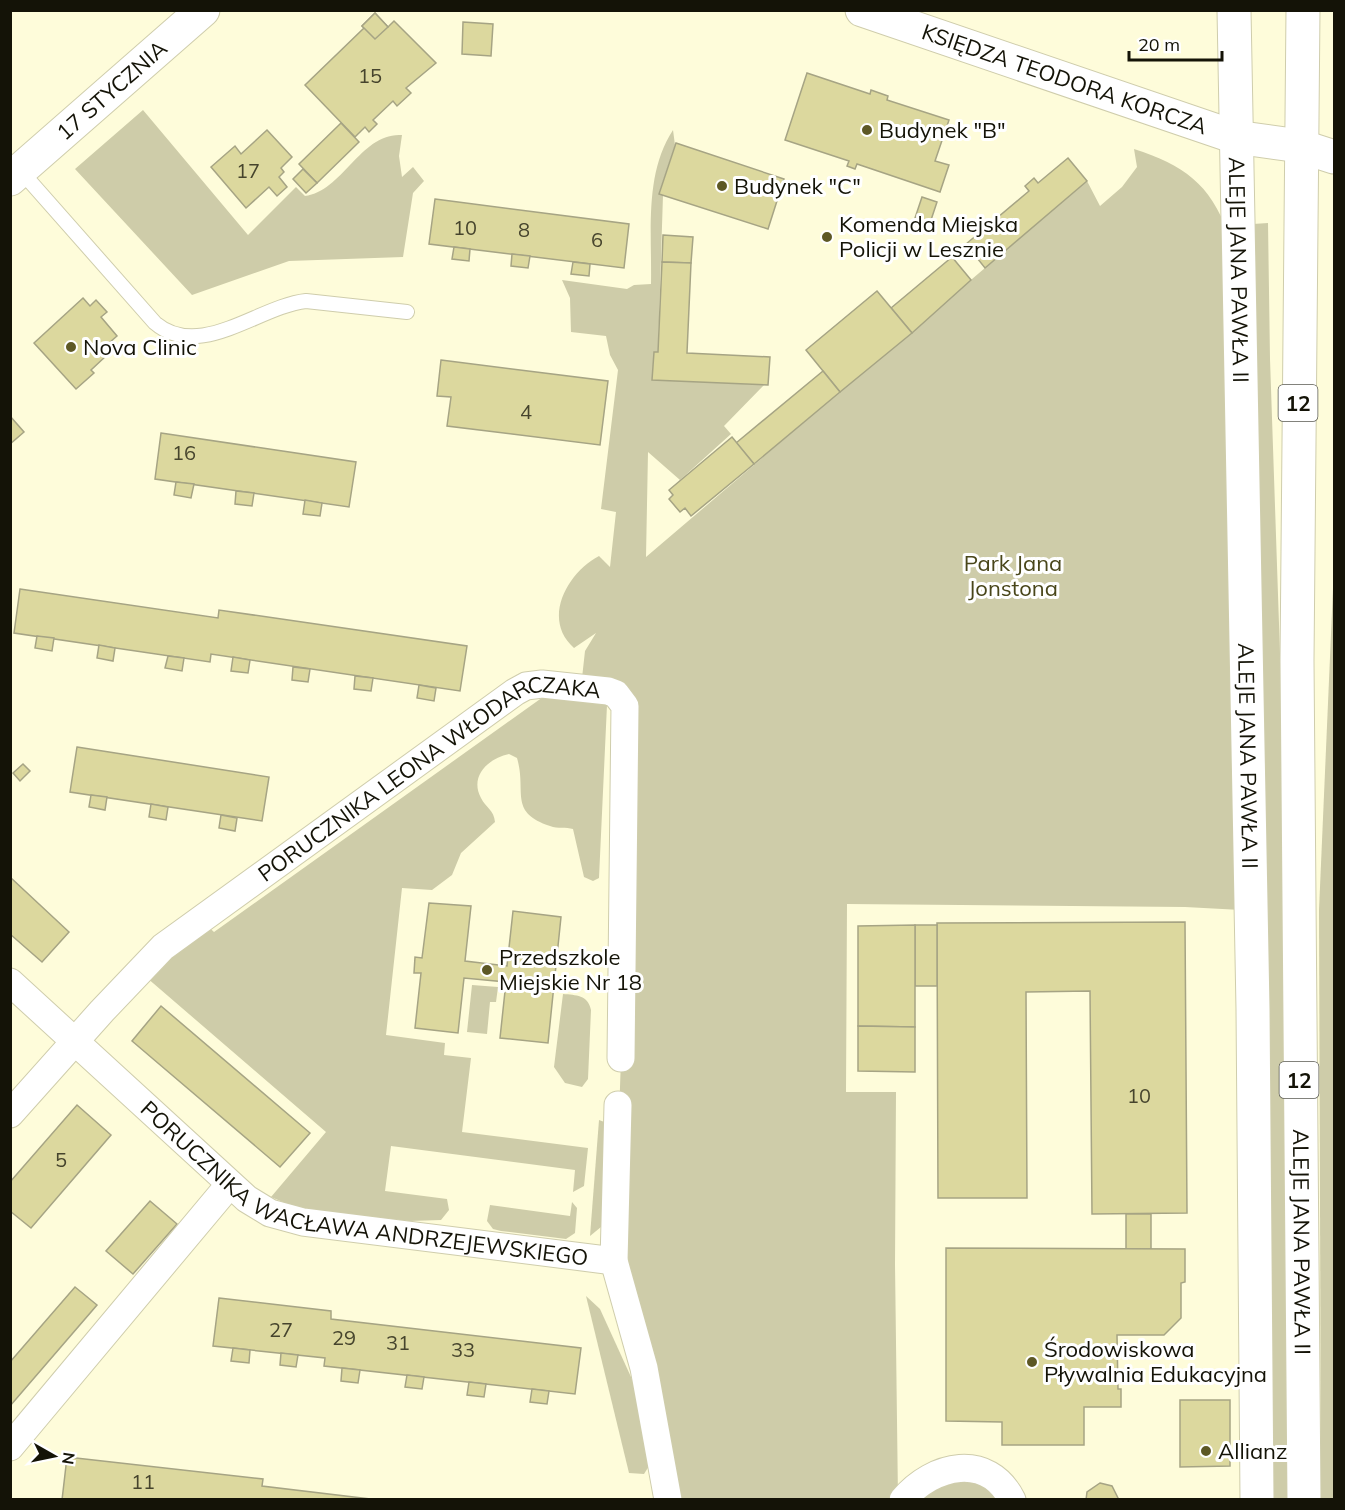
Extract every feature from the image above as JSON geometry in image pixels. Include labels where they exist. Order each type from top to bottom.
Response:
[{"type":"main road","name":"17 STYCZNIA","points":[[14,171],[203,10]]},
{"type":"main road","name":"KSIĘDZA TEODORA KORCZA","points":[[862,10],[912,19],[1235,137],[1300,146],[1335,157]]},
{"type":"main road","name":"ALEJE JANA PAWŁA II","points":[[1234,10],[1247,621],[1257,1500]]},
{"type":"main road","name":"ALEJE JANA PAWŁA II","points":[[1303,10],[1300,146],[1298,1007],[1304,1500]]},
{"type":"street","name":"PORUCZNIKA LEONA WŁODARCZAKA","points":[[10,1114],[73,1042],[162,947],[515,692],[526,686],[542,684],[608,691],[616,694],[625,706],[621,1058]]},
{"type":"street","name":"PORUCZNIKA WACŁAWA ANDRZEJEWSKIEGO","points":[[10,982],[247,1199],[270,1213],[290,1220],[614,1261],[618,1105]]},
{"type":"street","points":[[10,1447],[230,1184]]},
{"type":"street","points":[[614,1261],[644,1368],[668,1500]]},
{"type":"street","points":[[903,1500],[924,1481],[951,1470],[966,1467],[995,1476],[1006,1487],[1012,1500]]},
{"type":"lane","points":[[14,171],[155,323],[172,333],[194,336],[214,334],[290,303],[306,301],[407,312]]},
{"type":"green space","points":[[143,110],[248,235],[296,187],[305,196],[318,192],[342,174],[375,143],[388,137],[402,135],[399,156],[402,177],[413,167],[424,181],[413,193],[403,257],[289,261],[192,295],[75,169]]},
{"type":"green space","name":"Park Jana Jonstona","points":[[673,130],[675,145],[659,193],[663,195],[658,352],[654,352],[652,379],[764,385],[724,426],[731,434],[680,480],[648,452],[646,557],[1087,181],[1100,206],[1122,187],[1137,167],[1134,149],[1167,162],[1193,179],[1213,201],[1228,233],[1241,910],[1185,907],[847,904],[846,1092],[896,1092],[895,1264],[898,1499],[668,1499],[614,1261],[621,1058],[626,714],[582,678],[585,651],[596,633],[574,648],[564,636],[559,610],[569,584],[588,563],[599,556],[610,567],[616,512],[601,509],[618,370],[610,355],[606,336],[571,332],[570,298],[562,280],[627,289],[634,285],[651,284],[651,224],[654,185],[657,165]]},
{"type":"green space","points":[[1268,223],[1270,359],[1292,1007],[1296,1500],[1264,1499],[1253,224]]},
{"type":"green space","points":[[1334,565],[1334,1499],[1321,1500],[1319,910]]},
{"type":"green space","points":[[543,697],[607,705],[599,878],[593,881],[584,877],[573,829],[553,827],[537,820],[524,807],[517,758],[509,754],[494,759],[479,775],[478,790],[495,822],[461,853],[452,875],[432,890],[402,888],[386,1035],[445,1043],[444,1055],[471,1058],[462,1132],[588,1148],[584,1186],[573,1192],[575,1170],[391,1146],[385,1191],[447,1199],[449,1210],[441,1220],[409,1221],[297,1208],[271,1197],[326,1132],[139,971],[201,920],[214,932]]},
{"type":"green space","points":[[472,985],[498,987],[496,1002],[490,1002],[487,1034],[467,1032]]},
{"type":"green space","points":[[563,994],[584,999],[591,1010],[588,1079],[582,1087],[565,1083],[554,1067]]},
{"type":"green space","points":[[599,1120],[607,1123],[607,1214],[601,1227],[590,1236]]},
{"type":"green space","points":[[572,1202],[577,1208],[575,1233],[566,1239],[501,1231],[493,1229],[487,1221],[490,1205],[570,1216]]},
{"type":"green space","points":[[586,1296],[600,1309],[631,1377],[638,1398],[649,1466],[644,1474],[629,1473]]},
{"type":"green space","points":[[951,1470],[1012,1500],[903,1500]]},
{"type":"building","points":[[375,13],[388,27],[394,21],[436,63],[406,88],[411,93],[397,106],[393,101],[373,120],[377,124],[369,132],[365,127],[355,137],[305,85],[364,28],[362,26]]},
{"type":"building","points":[[375,13],[388,27],[375,39],[362,26]]},
{"type":"building","points":[[463,22],[493,24],[491,56],[462,54]]},
{"type":"building","name":"Budynek \"B\"","points":[[807,73],[870,94],[871,90],[888,96],[887,100],[949,120],[935,161],[949,165],[940,192],[857,164],[855,169],[847,166],[849,161],[785,140]]},
{"type":"building","points":[[341,123],[359,142],[317,183],[299,164]]},
{"type":"building","points":[[267,130],[292,157],[281,168],[284,172],[279,177],[287,187],[277,196],[269,187],[246,208],[211,167],[235,146],[241,154]]},
{"type":"building","name":"Budynek \"C\"","points":[[676,143],[784,179],[768,229],[659,194]]},
{"type":"building","points":[[1068,158],[1087,181],[985,268],[966,244],[1029,191],[1025,186],[1034,178],[1038,183]]},
{"type":"building","points":[[303,169],[317,183],[306,193],[293,179]]},
{"type":"building","points":[[922,197],[937,202],[930,223],[915,218]]},
{"type":"building","points":[[435,199],[629,224],[624,268],[429,244]]},
{"type":"building","points":[[663,235],[693,237],[691,263],[662,262]]},
{"type":"building","points":[[454,247],[470,249],[469,261],[452,259]]},
{"type":"building","points":[[512,254],[530,256],[528,268],[511,266]]},
{"type":"building","points":[[952,257],[971,280],[912,333],[891,308]]},
{"type":"building","points":[[573,262],[590,264],[589,276],[571,274]]},
{"type":"building","points":[[662,262],[691,263],[687,353],[770,357],[768,385],[652,380],[654,352],[658,352]]},
{"type":"building","points":[[877,291],[912,333],[840,392],[806,350]]},
{"type":"building","name":"Nova Clinic","points":[[83,298],[90,306],[96,300],[107,312],[101,317],[117,336],[101,350],[106,356],[91,370],[94,373],[76,389],[34,343]]},
{"type":"building","points":[[441,360],[608,381],[600,445],[447,426],[451,397],[437,396]]},
{"type":"building","points":[[823,371],[840,392],[754,464],[736,443]]},
{"type":"building","points":[[10,416],[24,432],[10,444]]},
{"type":"building","points":[[161,433],[356,462],[349,507],[155,479]]},
{"type":"building","points":[[732,437],[754,464],[691,516],[685,508],[680,512],[669,499],[673,495],[669,490]]},
{"type":"building","points":[[176,482],[194,484],[191,498],[174,495]]},
{"type":"building","points":[[236,491],[254,493],[252,506],[235,504]]},
{"type":"building","points":[[305,500],[322,503],[320,516],[303,514]]},
{"type":"building","points":[[20,589],[218,618],[219,610],[467,646],[460,691],[211,654],[210,662],[14,633]]},
{"type":"building","points":[[37,636],[54,638],[52,651],[35,648]]},
{"type":"building","points":[[99,645],[115,648],[113,661],[97,658]]},
{"type":"building","points":[[168,656],[184,658],[182,671],[165,668]]},
{"type":"building","points":[[233,657],[250,660],[248,673],[231,671]]},
{"type":"building","points":[[293,667],[310,669],[308,682],[292,680]]},
{"type":"building","points":[[355,676],[373,678],[371,691],[354,689]]},
{"type":"building","points":[[419,685],[436,688],[434,701],[417,698]]},
{"type":"building","points":[[77,747],[269,777],[262,821],[70,792]]},
{"type":"building","points":[[23,764],[30,771],[20,781],[13,773]]},
{"type":"building","points":[[91,795],[107,797],[105,810],[89,807]]},
{"type":"building","points":[[151,804],[168,807],[166,820],[149,817]]},
{"type":"building","points":[[221,815],[237,818],[235,831],[219,828]]},
{"type":"building","points":[[10,877],[69,932],[42,962],[10,934]]},
{"type":"building","points":[[429,903],[471,906],[465,961],[507,966],[513,911],[561,917],[548,1043],[500,1038],[506,982],[464,978],[458,1033],[415,1028],[421,973],[414,973],[415,957],[422,958]]},
{"type":"building","points":[[1185,922],[1187,1213],[1092,1214],[1090,991],[1026,992],[1027,1198],[938,1198],[937,923]]},
{"type":"building","points":[[915,925],[937,925],[937,986],[915,986]]},
{"type":"building","points":[[915,925],[915,1027],[858,1026],[858,926]]},
{"type":"building","points":[[161,1006],[310,1133],[280,1167],[132,1041]]},
{"type":"building","points":[[858,1026],[915,1027],[915,1072],[858,1071]]},
{"type":"building","points":[[77,1105],[111,1135],[31,1228],[10,1211],[10,1182]]},
{"type":"building","points":[[150,1201],[177,1224],[133,1274],[106,1251]]},
{"type":"building","points":[[1126,1214],[1151,1214],[1151,1249],[1126,1249]]},
{"type":"building","name":"Środowiskowa Pływalnia Edukacyjna","points":[[946,1248],[1185,1249],[1185,1282],[1181,1283],[1181,1318],[1164,1335],[1117,1335],[1118,1389],[1121,1389],[1121,1407],[1084,1407],[1084,1445],[1002,1445],[1002,1422],[946,1421]]},
{"type":"building","points":[[75,1287],[97,1305],[10,1406],[10,1362]]},
{"type":"building","points":[[219,1298],[331,1311],[331,1319],[581,1348],[575,1394],[324,1366],[325,1358],[213,1346]]},
{"type":"building","points":[[233,1348],[250,1350],[249,1363],[231,1361]]},
{"type":"building","points":[[281,1353],[298,1355],[296,1367],[280,1365]]},
{"type":"building","points":[[342,1368],[360,1370],[358,1383],[341,1381]]},
{"type":"building","points":[[407,1375],[424,1377],[422,1389],[405,1387]]},
{"type":"building","points":[[469,1382],[486,1384],[484,1397],[467,1395]]},
{"type":"building","points":[[532,1389],[549,1391],[547,1404],[530,1402]]},
{"type":"building","points":[[1180,1400],[1230,1400],[1230,1466],[1180,1467]]},
{"type":"building","points":[[67,1457],[263,1479],[262,1486],[379,1500],[62,1500]]},
{"type":"building","points":[[1100,1483],[1112,1486],[1119,1500],[1086,1500],[1087,1492]]},
{"type":"place","name":"Budynek \"B\"","points":[[867,130]]},
{"type":"place","name":"Budynek \"C\"","points":[[722,186]]},
{"type":"place","name":"Komenda Miejska Policji w Lesznie","points":[[827,237]]},
{"type":"place","name":"Nova Clinic","points":[[71,347]]},
{"type":"place","name":"Przedszkole Miejskie Nr 18","points":[[487,970]]},
{"type":"place","name":"Środowiskowa Pływalnia Edukacyjna","points":[[1032,1362]]},
{"type":"place","name":"Allianz","points":[[1206,1451]]}]
